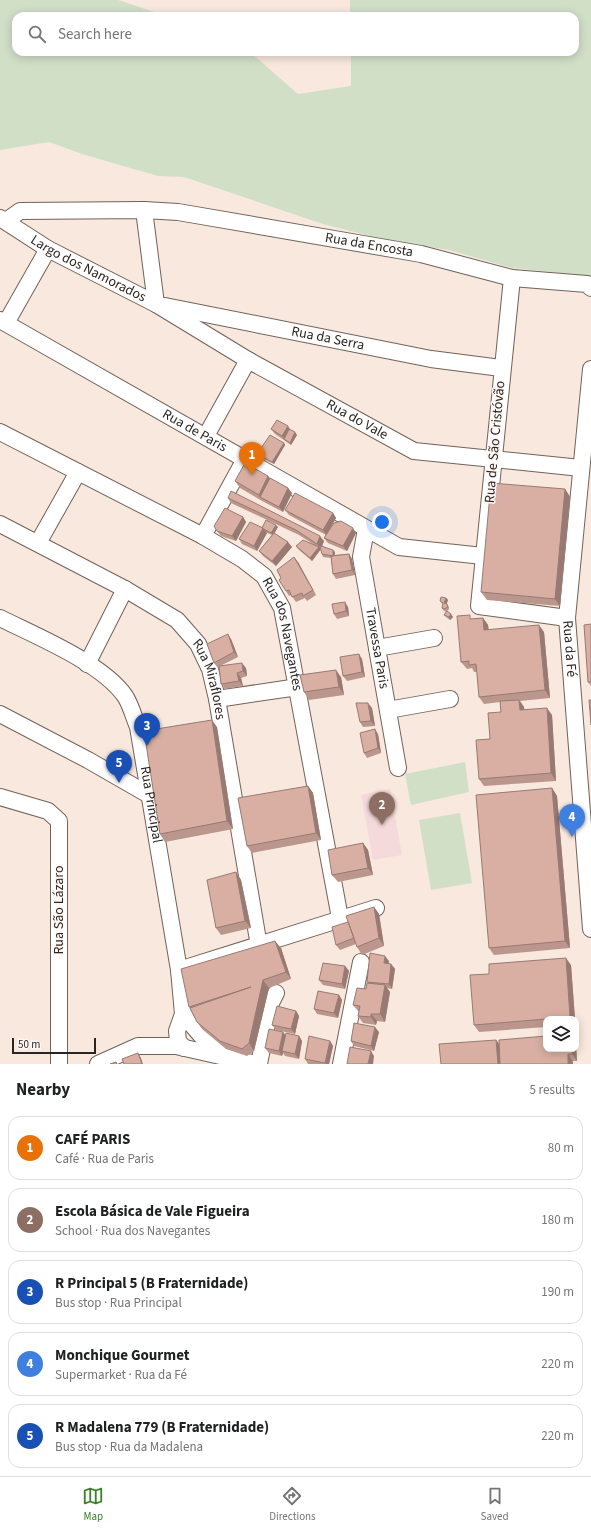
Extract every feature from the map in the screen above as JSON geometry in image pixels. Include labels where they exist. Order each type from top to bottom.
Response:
[{"type":"street","name":"Largo dos Namorados","points":[[3,219],[20,211],[144,210],[156,304]]},
{"type":"street","name":"Rua da Encosta","points":[[144,210],[178,212],[421,254],[512,278],[586,284],[591,288]]},
{"type":"street","name":"Largo dos Namorados","points":[[3,219],[48,249],[156,304]]},
{"type":"street","points":[[3,322],[48,249]]},
{"type":"street","name":"Rua de São Cristóvão","points":[[512,278],[501,368],[494,460],[479,606],[567,618]]},
{"type":"street","name":"Rua do Vale","points":[[156,304],[248,360],[414,451],[581,468]]},
{"type":"street","name":"Rua da Serra","points":[[156,304],[431,359],[501,368]]},
{"type":"street","name":"Rua de Paris","points":[[3,322],[399,547],[483,556]]},
{"type":"street","points":[[206,436],[248,360]]},
{"type":"street","name":"Rua da Fé","points":[[591,369],[567,618],[591,929]]},
{"type":"street","name":"Rua dos Navegantes","points":[[0,432],[203,536],[242,559],[264,576],[282,608],[340,918]]},
{"type":"street","points":[[203,536],[245,459]]},
{"type":"street","points":[[38,543],[78,472]]},
{"type":"street","name":"Rua Miraflores","points":[[0,524],[125,589],[177,620],[198,644],[210,669],[217,699],[259,946]]},
{"type":"street","name":"Travessa Paris","points":[[366,529],[361,557],[398,768]]},
{"type":"street","points":[[87,664],[125,589]]},
{"type":"street","name":"Rua Principal","points":[[0,618],[87,664],[109,680],[125,697],[138,727],[188,1020]]},
{"type":"street","points":[[377,648],[434,638]]},
{"type":"street","points":[[217,699],[298,687]]},
{"type":"street","points":[[388,710],[450,699]]},
{"type":"street","points":[[0,714],[88,760],[149,795]]},
{"type":"street","name":"Rua São Lázaro","points":[[0,796],[48,811],[59,821],[59,1064]]},
{"type":"street","points":[[179,970],[259,946],[340,918],[376,908]]},
{"type":"street","points":[[340,1064],[361,962]]},
{"type":"street","points":[[138,1046],[233,1058],[258,1064],[271,1003],[276,993]]},
{"type":"street","points":[[98,1064],[159,1037],[170,1029],[188,1020]]},
{"type":"street","points":[[184,1052],[178,1040],[177,1031],[188,1020]]},
{"type":"street","points":[[188,1020],[203,1038],[233,1058]]},
{"type":"shaded area","points":[[390,789],[402,855],[373,860],[361,795]]},
{"type":"green space","points":[[0,0],[118,0],[154,12],[12,12],[12,56],[255,56],[298,94],[351,86],[351,56],[579,56],[579,12],[350,12],[350,0],[591,0],[591,276],[512,268],[449,250],[394,242],[323,224],[184,177],[158,176],[82,154],[49,142],[0,150]]},
{"type":"green space","points":[[465,762],[469,792],[411,805],[405,774]]},
{"type":"green space","points":[[460,813],[472,883],[431,890],[419,820]]},
{"type":"building","points":[[277,420],[288,426],[282,436],[271,429]]},
{"type":"building","points":[[289,429],[295,432],[290,443],[284,439]]},
{"type":"building","points":[[270,435],[284,443],[272,462],[257,454]]},
{"type":"building","points":[[245,463],[268,476],[259,495],[235,481]]},
{"type":"building","points":[[270,478],[288,488],[279,507],[260,497]]},
{"type":"building","points":[[491,483],[565,489],[555,599],[481,592]]},
{"type":"building","points":[[231,491],[320,536],[317,544],[296,530],[228,498]]},
{"type":"building","points":[[295,493],[333,513],[323,530],[285,510]]},
{"type":"building","points":[[225,508],[243,517],[232,536],[217,531],[214,526]]},
{"type":"building","points":[[266,520],[276,525],[271,533],[262,528]]},
{"type":"building","points":[[341,521],[353,528],[343,546],[324,538],[334,523]]},
{"type":"building","points":[[250,522],[263,528],[254,546],[239,539]]},
{"type":"building","points":[[274,533],[288,542],[272,561],[259,551]]},
{"type":"building","points":[[303,540],[319,547],[310,558],[296,546]]},
{"type":"building","points":[[321,546],[333,550],[333,556],[322,554]]},
{"type":"building","points":[[349,554],[352,570],[333,574],[331,556]]},
{"type":"building","points":[[294,557],[313,590],[303,596],[302,593],[292,597],[289,590],[286,591],[279,580],[281,578],[277,570]]},
{"type":"building","points":[[441,597],[446,598],[444,603],[447,604],[448,607],[444,609],[442,608],[443,603],[440,601]]},
{"type":"building","points":[[345,602],[346,611],[334,614],[332,604]]},
{"type":"building","points":[[447,611],[451,614],[449,617],[444,615]]},
{"type":"building","points":[[470,615],[470,619],[483,618],[484,630],[539,625],[545,690],[479,697],[476,664],[469,665],[469,661],[461,662],[457,616]]},
{"type":"building","points":[[591,624],[591,682],[588,682],[584,625]]},
{"type":"building","points":[[228,634],[234,652],[214,663],[207,644]]},
{"type":"building","points":[[359,654],[362,672],[343,676],[340,657]]},
{"type":"building","points":[[242,663],[243,671],[237,673],[239,681],[221,684],[219,666]]},
{"type":"building","points":[[336,670],[339,687],[304,692],[300,675]]},
{"type":"building","points":[[519,700],[520,710],[547,708],[551,773],[479,779],[476,740],[490,739],[488,713],[501,712],[500,701]]},
{"type":"building","points":[[589,700],[591,700],[591,725]]},
{"type":"building","points":[[356,703],[368,703],[371,721],[360,722]]},
{"type":"building","points":[[212,720],[227,821],[160,834],[144,731]]},
{"type":"building","points":[[375,729],[378,748],[364,753],[360,733]]},
{"type":"building","points":[[308,786],[316,833],[247,846],[238,798]]},
{"type":"building","points":[[552,788],[565,941],[489,948],[476,795]]},
{"type":"building","points":[[363,843],[368,868],[332,875],[328,850]]},
{"type":"building","points":[[236,872],[245,921],[216,928],[207,880]]},
{"type":"building","points":[[374,907],[379,938],[357,947],[346,916]]},
{"type":"building","points":[[348,922],[354,938],[336,945],[332,927]]},
{"type":"building","points":[[275,941],[286,972],[263,980],[249,1043],[242,1049],[220,1041],[197,1022],[190,1008],[251,987],[189,1007],[181,969]]},
{"type":"building","points":[[370,953],[385,956],[384,963],[391,964],[389,984],[367,982]]},
{"type":"building","points":[[566,958],[570,1016],[543,1016],[543,1019],[474,1025],[470,975],[489,974],[489,964]]},
{"type":"building","points":[[323,963],[345,966],[342,984],[319,980]]},
{"type":"building","points":[[367,983],[385,985],[380,1014],[371,1014],[371,1017],[358,1016],[360,1006],[353,1005],[357,988],[366,989]]},
{"type":"building","points":[[318,991],[339,995],[334,1013],[314,1009]]},
{"type":"building","points":[[277,1006],[296,1011],[291,1029],[272,1025]]},
{"type":"building","points":[[354,1023],[375,1027],[371,1046],[351,1041]]},
{"type":"building","points":[[269,1029],[283,1032],[279,1051],[265,1048]]},
{"type":"building","points":[[286,1033],[299,1036],[295,1054],[282,1051]]},
{"type":"building","points":[[309,1036],[330,1041],[325,1063],[305,1059]]},
{"type":"building","points":[[543,1036],[543,1052],[572,1052],[572,1054],[568,1054],[568,1064],[500,1064],[499,1040]]},
{"type":"building","points":[[496,1040],[498,1064],[441,1064],[439,1044]]},
{"type":"building","points":[[350,1047],[371,1051],[368,1064],[347,1064]]},
{"type":"building","points":[[138,1053],[142,1064],[124,1064],[122,1059]]},
{"type":"place","name":"CAFÉ PARIS","points":[[252,475]]},
{"type":"place","name":"R Principal 5 (B Fraternidade)","points":[[147,746]]},
{"type":"place","name":"R Madalena 779 (B Fraternidade)","points":[[119,783]]},
{"type":"place","name":"Escola Básica de Vale Figueira","points":[[382,825]]},
{"type":"place","name":"Monchique Gourmet","points":[[572,837]]}]
